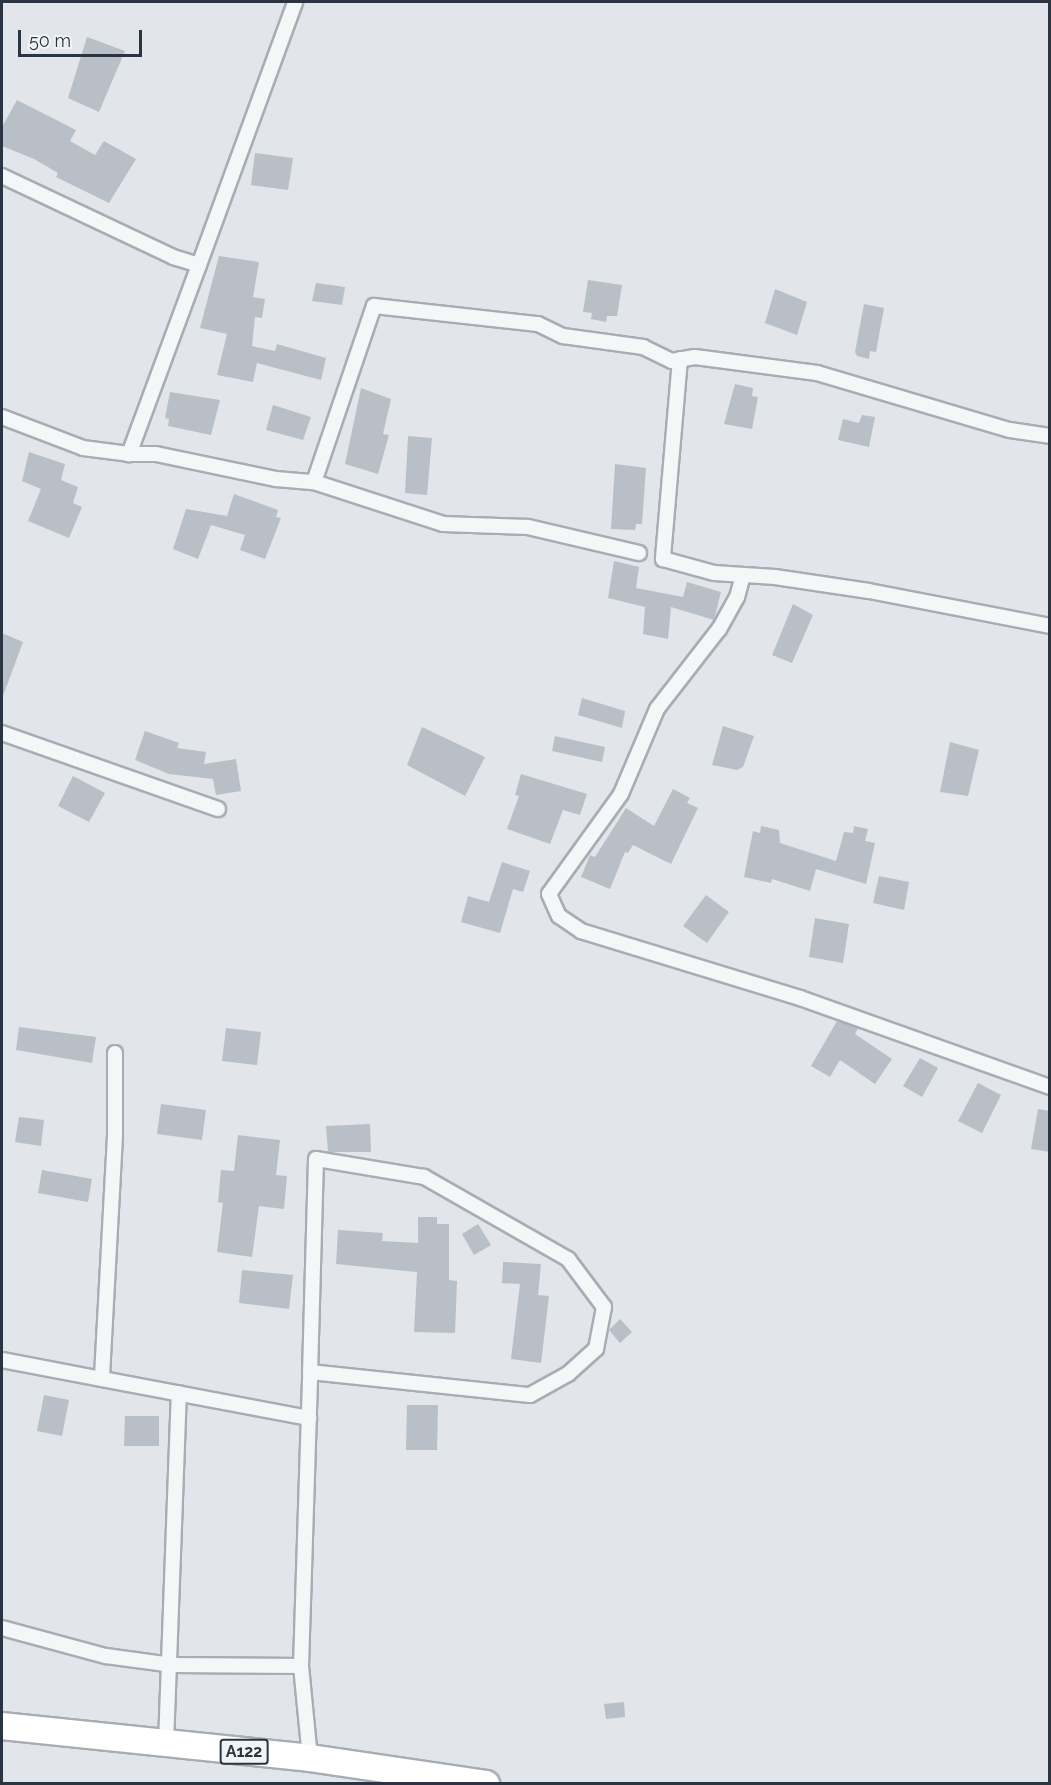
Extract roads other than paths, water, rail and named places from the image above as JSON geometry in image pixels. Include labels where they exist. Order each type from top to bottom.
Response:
[{"type":"highway","name":"A122","points":[[2,1726],[310,1758],[486,1784]]},
{"type":"street","points":[[129,454],[295,2]]},
{"type":"street","points":[[2,176],[173,257],[199,265]]},
{"type":"street","points":[[314,482],[374,306],[538,324],[563,336],[643,347],[672,361],[695,357],[817,373],[1010,430],[1050,436]]},
{"type":"street","points":[[680,359],[663,559],[714,573],[869,591],[1050,626]]},
{"type":"street","points":[[2,417],[83,448],[129,454],[156,454],[276,479],[314,482],[443,524],[528,527],[639,553]]},
{"type":"street","points":[[743,575],[737,597],[718,629],[657,709],[621,794],[549,894],[559,916],[581,931],[800,998],[1050,1087]]},
{"type":"street","points":[[2,734],[218,809]]},
{"type":"street","points":[[102,1379],[115,1136],[115,1053]]},
{"type":"street","points":[[310,1372],[530,1395],[568,1374],[596,1349],[604,1306],[568,1258],[424,1177],[316,1160],[301,1666],[310,1758]]},
{"type":"street","points":[[2,1360],[309,1418]]},
{"type":"street","points":[[166,1744],[179,1393]]},
{"type":"street","points":[[2,1628],[106,1656],[170,1665],[301,1666]]}]
